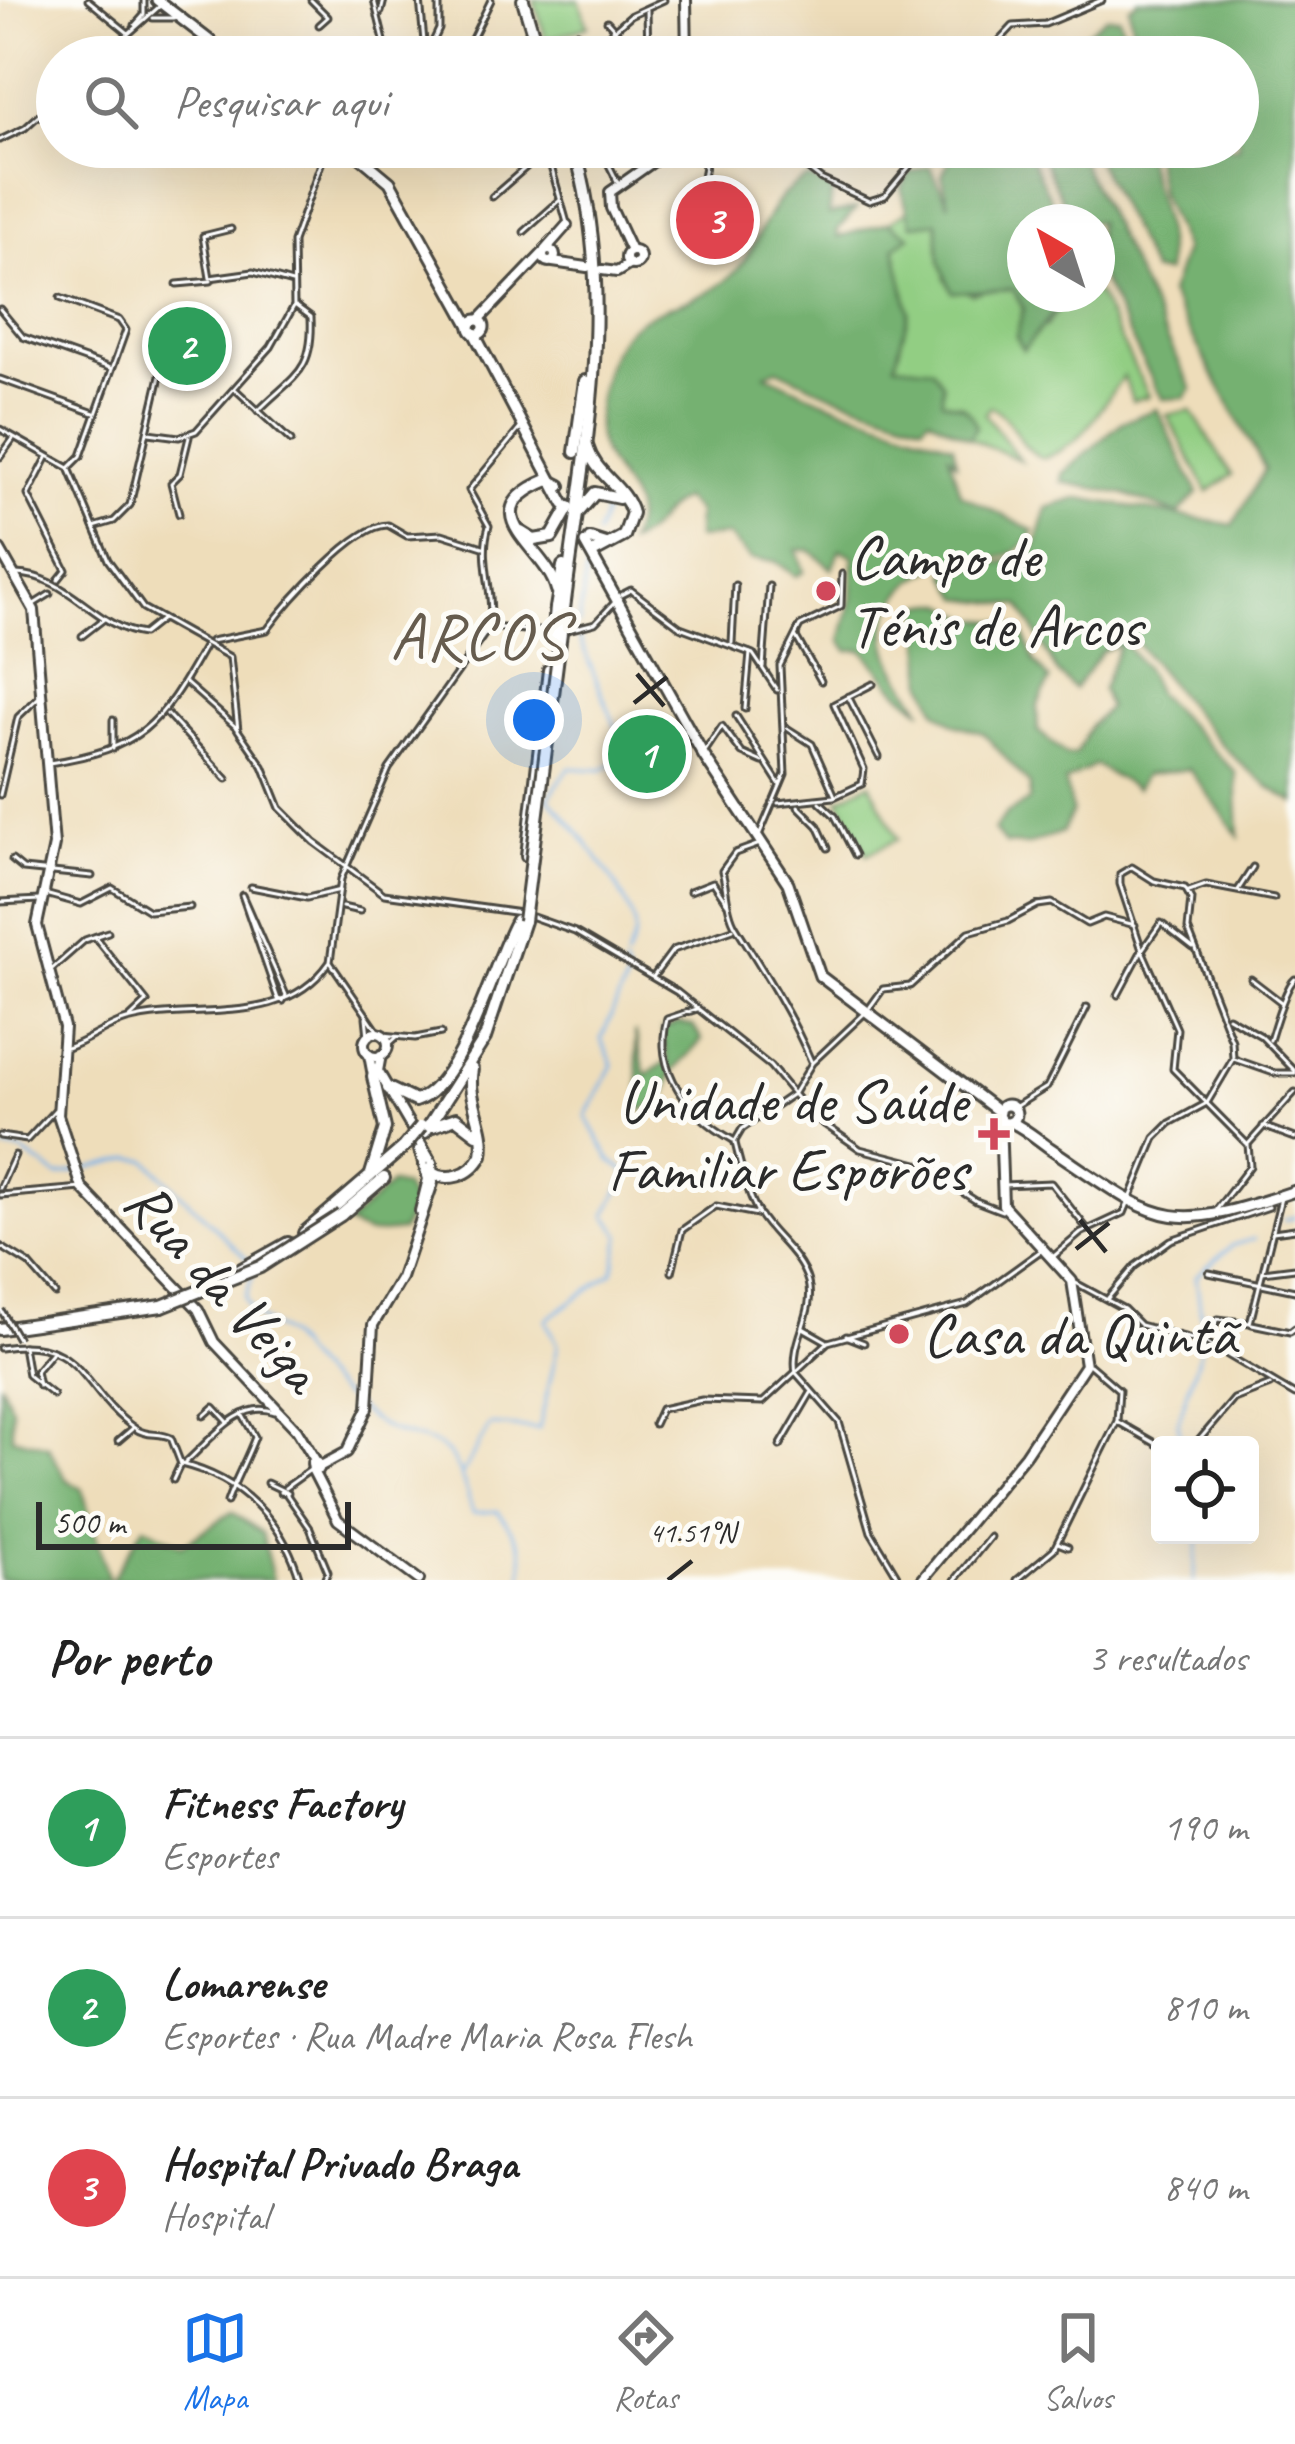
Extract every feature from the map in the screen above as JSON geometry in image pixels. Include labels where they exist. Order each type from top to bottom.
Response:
[{"type":"highway","points":[[526,0],[537,36]]},
{"type":"highway","points":[[0,1326],[161,1303],[246,1274],[339,1212],[405,1150],[473,1060],[505,989],[520,921],[560,605],[559,493],[592,291],[578,168]]},
{"type":"highway","points":[[580,168],[591,218],[598,289],[586,433],[592,462],[623,494],[632,513],[627,532],[597,550]]},
{"type":"highway","points":[[559,493],[586,433]]},
{"type":"highway","points":[[560,605],[550,568],[512,521],[518,499],[559,493],[620,498],[627,523],[597,550]]},
{"type":"highway","points":[[388,1088],[415,1101],[437,1087],[484,1005],[520,921]]},
{"type":"highway","points":[[423,1129],[484,1023],[520,921]]},
{"type":"highway","points":[[435,1173],[472,1169],[484,1149],[470,1098],[473,1060]]},
{"type":"highway","points":[[363,1187],[385,1136],[374,1077]]},
{"type":"highway","points":[[423,1129],[451,1118],[476,1132],[480,1146],[474,1162],[435,1173]]},
{"type":"highway","points":[[339,1212],[405,1150]]},
{"type":"highway","points":[[431,1193],[435,1173]]},
{"type":"main road","points":[[686,0],[687,36]]},
{"type":"main road","points":[[159,2],[204,36]]},
{"type":"main road","points":[[370,168],[399,195],[477,323],[481,346],[559,493],[597,550],[618,598],[703,753],[795,899],[813,964],[864,1014],[1132,1205],[1159,1216],[1192,1220],[1270,1206],[1295,1191]]},
{"type":"main road","points":[[602,271],[617,272],[630,264],[626,257],[632,251],[609,202],[617,182],[640,168]]},
{"type":"main road","points":[[477,323],[529,269],[549,256],[567,225]]},
{"type":"main road","points":[[549,256],[587,267]]},
{"type":"main road","points":[[0,550],[32,604],[51,870],[37,925],[64,1027],[57,1109],[82,1188]]},
{"type":"main road","points":[[409,1254],[435,1173],[377,1068],[388,1046],[381,1034],[368,1036],[364,1046],[374,1077],[435,1173]]},
{"type":"main road","points":[[369,1054],[381,1055]]},
{"type":"main road","points":[[922,1580],[1025,1455],[1077,1383],[1085,1360],[1072,1281],[1005,1211],[1000,1138],[1007,1115]]},
{"type":"main road","name":"Rua da Veiga","points":[[82,1188],[198,1309],[214,1342],[304,1438],[317,1465]]},
{"type":"main road","points":[[419,1580],[338,1520],[317,1465],[347,1452],[366,1412],[373,1325],[409,1254],[431,1193]]},
{"type":"street","points":[[88,0],[130,32]]},
{"type":"street","points":[[144,0],[144,18]]},
{"type":"street","points":[[311,0],[328,17],[319,25]]},
{"type":"street","points":[[380,20],[384,0],[375,2],[383,36]]},
{"type":"street","points":[[420,0],[422,36]]},
{"type":"street","points":[[436,36],[439,0]]},
{"type":"street","points":[[473,36],[491,0]]},
{"type":"street","points":[[610,32],[664,0]]},
{"type":"street","points":[[1003,36],[1012,26],[1045,24],[1102,0]]},
{"type":"street","points":[[126,36],[159,2]]},
{"type":"street","points":[[647,8],[648,36]]},
{"type":"street","points":[[144,18],[182,19]]},
{"type":"street","points":[[607,21],[615,36]]},
{"type":"street","points":[[0,140],[36,118]]},
{"type":"street","points":[[178,514],[171,483],[180,474],[189,436],[271,347],[294,306],[293,242],[319,168]]},
{"type":"street","points":[[492,197],[525,168]]},
{"type":"street","points":[[552,168],[567,225]]},
{"type":"street","points":[[610,168],[617,182]]},
{"type":"street","points":[[703,179],[705,168]]},
{"type":"street","points":[[807,168],[869,200],[885,196],[908,168]]},
{"type":"street","points":[[524,232],[561,199]]},
{"type":"street","points":[[213,281],[203,236],[231,229]]},
{"type":"street","points":[[177,284],[253,272],[292,283]]},
{"type":"street","points":[[60,298],[124,323],[81,455],[69,468]]},
{"type":"street","points":[[258,411],[298,378],[308,356],[310,317],[307,310],[294,306]]},
{"type":"street","points":[[0,309],[23,337],[112,369]]},
{"type":"street","points":[[1,323],[7,318]]},
{"type":"street","points":[[94,527],[114,521],[130,505],[163,363]]},
{"type":"street","points":[[0,379],[96,414]]},
{"type":"street","points":[[234,389],[291,441]]},
{"type":"street","points":[[62,1048],[130,1019],[283,1000],[319,977],[330,962],[331,930],[347,869],[389,769],[490,628],[493,611],[483,547],[487,516],[469,490],[524,424]]},
{"type":"street","points":[[0,429],[69,468],[127,592],[143,608],[209,641],[235,667],[238,730]]},
{"type":"street","points":[[149,433],[189,436]]},
{"type":"street","points":[[0,458],[14,438]]},
{"type":"street","points":[[48,456],[28,495],[66,570],[57,581]]},
{"type":"street","points":[[209,641],[267,630],[295,590],[331,565],[364,529],[388,525],[418,539],[442,534],[483,547]]},
{"type":"street","points":[[16,574],[57,581],[106,618],[143,634],[164,618]]},
{"type":"street","points":[[812,1063],[800,1028],[774,996],[753,946],[736,928],[722,871],[735,853],[760,839],[775,802],[785,774],[785,728],[777,690],[780,666],[794,636],[808,621],[837,612],[842,574]]},
{"type":"street","points":[[732,644],[735,585]]},
{"type":"street","points":[[763,668],[769,586]]},
{"type":"street","points":[[490,628],[529,633],[571,630],[595,622],[631,590],[680,627],[750,652],[777,690]]},
{"type":"street","points":[[32,604],[50,594]]},
{"type":"street","points":[[493,611],[502,627]]},
{"type":"street","points":[[82,636],[106,618]]},
{"type":"street","points":[[794,636],[803,643],[821,681]]},
{"type":"street","points":[[47,764],[113,751],[145,734],[166,713],[204,647]]},
{"type":"street","points":[[745,709],[750,652]]},
{"type":"street","points":[[185,682],[238,730],[263,766],[280,808],[347,869],[384,894],[549,920],[698,1008],[770,1066],[812,1115],[860,1149],[918,1164],[972,1199],[1005,1211]]},
{"type":"street","points":[[775,802],[796,804],[835,796],[866,776],[834,704],[873,684]]},
{"type":"street","points":[[0,795],[18,718],[41,695]]},
{"type":"street","points":[[848,696],[879,757]]},
{"type":"street","points":[[166,713],[227,779]]},
{"type":"street","points":[[736,716],[780,784]]},
{"type":"street","points":[[113,720],[113,751]]},
{"type":"street","points":[[703,753],[722,726],[742,753],[762,762]]},
{"type":"street","points":[[785,728],[812,744],[835,796]]},
{"type":"street","points":[[818,800],[835,816],[855,855]]},
{"type":"street","points":[[796,804],[818,826],[828,848]]},
{"type":"street","points":[[12,860],[23,868],[92,876]]},
{"type":"street","points":[[1238,890],[1252,867]]},
{"type":"street","points":[[1216,1216],[1219,1204],[1250,1166],[1248,1145],[1173,1069],[1177,1029],[1142,950],[1120,884],[1124,868],[1141,868],[1154,881],[1189,891],[1206,885],[1274,898]]},
{"type":"street","points":[[690,891],[713,882],[728,904]]},
{"type":"street","points":[[251,887],[307,898],[341,889]]},
{"type":"street","points":[[0,902],[44,897],[81,904],[112,888],[149,911],[190,907]]},
{"type":"street","points":[[1052,1257],[1088,1230],[1110,1224],[1132,1205],[1155,1138],[1207,1103],[1233,1059],[1226,1016],[1189,929],[1189,891]]},
{"type":"street","points":[[242,895],[274,965],[283,1000],[266,968],[242,895]]},
{"type":"street","points":[[735,1141],[742,1129],[794,1093],[812,1063],[883,989],[910,986],[969,932],[1052,903],[1082,922],[1104,917],[1135,925]]},
{"type":"street","points":[[340,906],[360,910]]},
{"type":"street","points":[[1118,995],[1161,923],[1195,951]]},
{"type":"street","points":[[652,979],[673,950],[736,928]]},
{"type":"street","points":[[49,972],[85,940],[108,932]]},
{"type":"street","points":[[254,935],[261,932]]},
{"type":"street","points":[[95,937],[147,1002],[130,1019]]},
{"type":"street","points":[[330,962],[381,1034],[441,1033]]},
{"type":"street","points":[[266,968],[274,965]]},
{"type":"street","points":[[1251,979],[1283,1003]]},
{"type":"street","points":[[1269,1044],[1295,980]]},
{"type":"street","points":[[1007,1115],[1047,1088],[1087,1007]]},
{"type":"street","points":[[698,1008],[667,1019],[664,1068],[695,1111],[735,1141],[758,1213],[805,1275],[809,1298],[793,1353],[796,1373],[839,1422],[871,1532],[900,1580]]},
{"type":"street","points":[[365,1015],[368,1036]]},
{"type":"street","points":[[1226,1016],[1269,1044],[1295,1072]]},
{"type":"street","points":[[388,1046],[398,1036]]},
{"type":"street","points":[[1233,1059],[1274,1073],[1295,1072]]},
{"type":"street","points":[[1248,1145],[1295,1092]]},
{"type":"street","points":[[0,1136],[27,1140],[57,1109]]},
{"type":"street","points":[[1263,1126],[1295,1138]]},
{"type":"street","points":[[15,1155],[0,1192],[82,1188]]},
{"type":"street","points":[[1001,1186],[1051,1183],[1088,1230]]},
{"type":"street","points":[[672,1272],[682,1230],[716,1206],[758,1213]]},
{"type":"street","points":[[1106,1299],[1135,1266],[1190,1234],[1270,1206],[1270,1232],[1250,1324]]},
{"type":"street","points":[[1190,1234],[1192,1220]]},
{"type":"street","points":[[1270,1232],[1295,1229]]},
{"type":"street","points":[[0,1246],[29,1264],[55,1294]]},
{"type":"street","points":[[654,1406],[661,1409],[702,1400],[763,1402],[828,1342],[967,1304],[1044,1248]]},
{"type":"street","points":[[0,1255],[7,1251]]},
{"type":"street","points":[[1261,1272],[1295,1268]]},
{"type":"street","points":[[1209,1273],[1295,1291]]},
{"type":"street","points":[[1072,1281],[1141,1325],[1204,1342],[1295,1395]]},
{"type":"street","points":[[0,1309],[23,1344],[27,1372],[39,1388],[52,1395]]},
{"type":"street","points":[[1204,1342],[1218,1319],[1290,1332],[1295,1328]]},
{"type":"street","points":[[802,1327],[828,1342]]},
{"type":"street","points":[[844,1335],[863,1343]]},
{"type":"street","points":[[0,1348],[23,1344],[74,1361],[133,1427],[171,1438],[182,1464],[234,1481],[282,1534],[300,1580]]},
{"type":"street","points":[[39,1388],[36,1371],[53,1351]]},
{"type":"street","points":[[1017,1580],[1041,1565],[1056,1544],[1117,1421],[1119,1390],[1085,1360]]},
{"type":"street","points":[[1203,1436],[1234,1399],[1274,1385]]},
{"type":"street","points":[[258,1407],[260,1391]]},
{"type":"street","points":[[780,1446],[811,1393]]},
{"type":"street","points":[[204,1416],[214,1407],[228,1422]]},
{"type":"street","points":[[173,1480],[182,1464],[228,1422],[258,1407],[281,1413]]},
{"type":"street","points":[[654,1424],[661,1409]]},
{"type":"street","points":[[227,1502],[234,1481],[245,1472],[255,1437],[242,1414]]},
{"type":"street","points":[[1117,1421],[1151,1441]]},
{"type":"street","points":[[118,1441],[133,1427]]},
{"type":"street","points":[[284,1492],[299,1473],[317,1465]]},
{"type":"street","points":[[267,1483],[284,1492],[310,1528],[328,1572],[324,1580]]},
{"type":"street","points":[[955,1580],[991,1537]]},
{"type":"street","points":[[1056,1544],[1068,1546]]},
{"type":"green space","points":[[534,0],[579,0],[588,26],[545,36]]},
{"type":"green space","points":[[1138,0],[1295,0],[1295,803],[1226,750],[1133,639],[1124,643],[1157,694],[1236,773],[1239,836],[1189,769],[1145,775],[1136,789],[1095,765],[1065,782],[1072,812],[1062,832],[1028,845],[1005,844],[994,830],[1007,814],[1029,801],[1030,785],[983,733],[954,724],[937,711],[925,683],[920,606],[946,604],[967,616],[1004,622],[1023,631],[1034,661],[1050,680],[1037,707],[1038,731],[1066,755],[1076,754],[1090,726],[1108,708],[1102,689],[1120,644],[1102,651],[1074,689],[1057,672],[1021,606],[961,598],[946,573],[1033,556],[1047,508],[1080,498],[1233,525],[1265,469],[1169,294],[1184,250],[1160,194],[1156,168],[1259,168],[1259,36],[1134,36],[1129,7]]},
{"type":"green space","points":[[1106,17],[1119,17],[1126,36],[1082,36]]},
{"type":"green space","points":[[931,168],[949,204],[942,175],[946,168],[1035,168],[1053,204],[1007,204],[1007,289],[952,292],[940,263],[937,222],[912,225],[901,188],[910,173]]},
{"type":"green space","points":[[1047,168],[1084,168],[1102,204],[1064,204]]},
{"type":"green space","points":[[1100,168],[1149,168],[1167,257],[1166,273],[1152,272]]},
{"type":"green space","points":[[808,178],[832,190],[829,215],[856,208],[837,231],[838,237],[889,222],[910,236],[895,247],[909,311],[895,364],[932,368],[943,384],[942,401],[964,408],[976,427],[969,438],[929,417],[923,424],[831,394],[777,369],[766,374],[822,400],[953,445],[956,462],[949,455],[960,494],[1034,531],[1022,547],[1006,555],[930,571],[911,583],[895,603],[888,618],[887,646],[923,711],[898,691],[863,650],[848,650],[841,641],[852,598],[853,556],[840,549],[832,569],[810,550],[797,550],[804,572],[796,576],[775,561],[751,559],[728,536],[696,538],[697,512],[684,499],[647,533],[628,543],[634,527],[633,502],[600,445],[599,402],[618,341],[638,322],[730,277],[772,209],[793,186]]},
{"type":"green space","points":[[908,211],[913,225],[937,222],[945,279],[972,294],[1007,287],[1007,312],[1022,312],[1016,336],[1046,326],[1056,312],[1107,312],[1149,396],[1132,401],[1124,376],[1081,435],[1042,458],[990,406],[985,414],[1020,460],[969,438],[976,426],[962,405],[941,401],[895,364],[909,311],[895,246],[910,236],[889,222]]},
{"type":"green space","points":[[1115,231],[1192,389],[1185,398],[1163,399],[1115,306]]},
{"type":"green space","points":[[172,311],[225,348],[202,381],[149,345]]},
{"type":"green space","points":[[1023,312],[1054,312],[1023,350],[1016,336]]},
{"type":"green space","points":[[1157,409],[1198,493],[1178,514],[1124,494],[1062,482],[1063,474],[1122,422]]},
{"type":"green space","points":[[1191,410],[1232,475],[1208,492],[1167,415]]},
{"type":"green space","points":[[870,783],[898,839],[867,854],[839,799]]},
{"type":"green space","points":[[678,1023],[693,1026],[702,1040],[672,1073],[665,1099],[641,1111],[635,1031],[646,1075],[668,1061],[662,1029]]},
{"type":"green space","points":[[391,1184],[404,1187],[413,1205],[402,1231],[369,1234],[347,1225]]},
{"type":"green space","points":[[0,1382],[12,1408],[12,1437],[48,1446],[66,1479],[82,1489],[109,1580],[0,1580]]},
{"type":"green space","points":[[232,1512],[262,1533],[273,1580],[111,1580],[144,1526],[182,1545]]},
{"type":"waterway","points":[[596,535],[604,514],[600,503]]},
{"type":"waterway","points":[[579,624],[588,557]]},
{"type":"waterway","points":[[577,633],[620,737],[621,758],[602,770],[569,768],[548,798],[586,842],[625,901],[635,932],[626,959]]},
{"type":"waterway","points":[[462,1474],[490,1425],[539,1429],[558,1345],[546,1320],[613,1272],[621,1235],[606,1215],[628,1173],[611,1161],[586,1116],[613,1065],[601,1039],[628,977],[624,965]]},
{"type":"waterway","points":[[0,1148],[22,1151],[58,1176],[132,1158],[147,1160],[247,1259]]},
{"type":"waterway","points":[[1284,1220],[1295,1217]]},
{"type":"waterway","points":[[1180,1436],[1178,1423],[1204,1338],[1196,1276],[1233,1245],[1254,1239]]},
{"type":"waterway","points":[[254,1272],[245,1298],[259,1318],[285,1335],[334,1389],[372,1419],[447,1453],[473,1513],[498,1511],[521,1548],[522,1580]]},
{"type":"waterway","points":[[1193,1580],[1198,1544]]},
{"type":"place","name":"Hospital Privado Braga","points":[[715,220]]},
{"type":"place","name":"Lomarense","points":[[187,346]]},
{"type":"place","name":"Campo de Ténis de Arcos","points":[[826,591]]},
{"type":"place","name":"Fitness Factory","points":[[647,754]]},
{"type":"place","name":"Unidade de Saúde Familiar Esporões","points":[[994,1134]]},
{"type":"place","name":"Casa da Quintã","points":[[899,1334]]},
{"type":"district","name":"ARCOS","points":[[479,635]]}]
